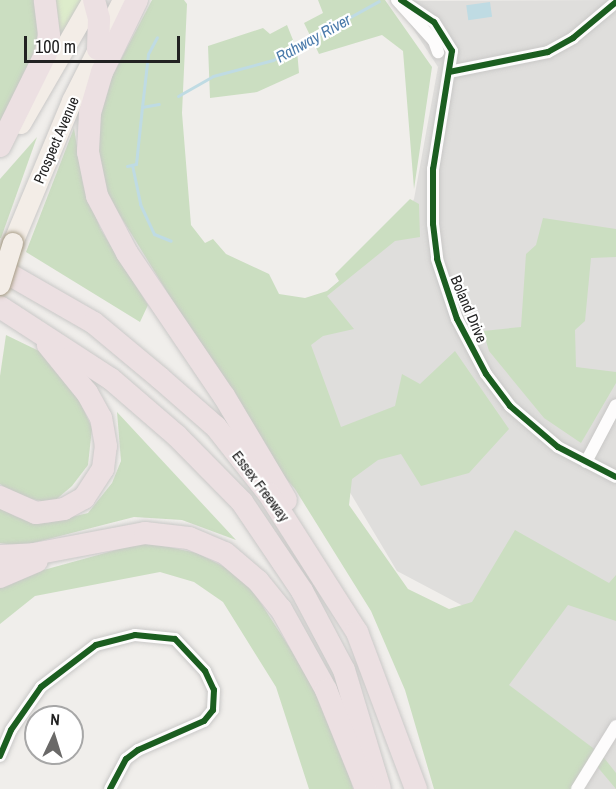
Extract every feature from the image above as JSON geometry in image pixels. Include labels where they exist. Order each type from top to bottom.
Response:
[{"type":"highway","points":[[0,146],[46,53],[49,35],[45,0]]},
{"type":"highway","points":[[93,0],[99,19],[98,49]]},
{"type":"highway","points":[[137,0],[102,72],[90,113],[88,152],[97,196],[127,253],[271,470],[323,574]]},
{"type":"highway","name":"Essex Freeway","points":[[0,268],[94,323],[216,427],[269,494],[323,574],[357,632],[416,789]]},
{"type":"highway","name":"Essex Freeway","points":[[0,307],[32,325],[111,379],[177,436],[242,502],[302,591],[344,670],[381,789]]},
{"type":"highway","points":[[0,497],[36,513],[64,509],[92,490],[106,458],[105,432],[95,406],[32,325]]},
{"type":"highway","points":[[0,556],[34,554],[125,534],[168,534],[207,544],[241,565],[280,609],[309,659],[326,690],[366,789]]},
{"type":"highway","points":[[0,577],[89,542]]},
{"type":"main road","points":[[0,157],[93,0]]},
{"type":"main road","name":"Prospect Avenue","points":[[0,285],[49,153],[123,0]]},
{"type":"street","name":"Boland Drive","points":[[399,0],[425,35],[434,41],[449,72]]},
{"type":"street","name":"Boland Drive","points":[[399,0],[442,31],[452,51],[432,190],[433,224],[445,289],[486,374],[510,406],[558,447],[616,477]]},
{"type":"street","points":[[449,72],[548,52],[573,38],[616,2]]},
{"type":"street","points":[[586,462],[616,405]]},
{"type":"street","points":[[0,756],[11,730],[41,687],[96,645],[135,634],[176,639],[206,671],[214,690],[213,710],[204,721],[138,750],[126,759],[110,789]]},
{"type":"street","points":[[577,789],[616,726]]},
{"type":"shaded area","points":[[616,0],[616,789],[481,789],[467,608],[397,571],[345,484],[302,342],[317,300],[395,233],[414,199],[438,67],[395,1]]},
{"type":"green space","points":[[0,0],[39,0],[44,37],[0,127]]},
{"type":"green space","points":[[51,0],[84,0],[52,56]]},
{"type":"green space","points":[[152,0],[184,0],[187,4],[182,113],[191,225],[205,243],[213,239],[226,254],[269,274],[279,294],[305,298],[327,291],[339,281],[335,274],[410,199],[419,204],[420,237],[395,241],[327,296],[354,329],[323,336],[311,345],[341,427],[395,406],[402,374],[420,384],[455,351],[509,429],[469,473],[421,486],[401,454],[378,460],[352,479],[349,505],[408,589],[449,609],[472,602],[515,530],[609,583],[616,575],[616,621],[568,605],[509,685],[601,754],[616,773],[616,789],[595,764],[574,789],[434,789],[405,690],[371,611],[295,489],[271,461],[97,178],[97,133],[106,88]]},
{"type":"green space","points":[[318,0],[385,0],[432,67],[414,189],[403,51],[382,35],[319,54],[304,23],[323,13]]},
{"type":"green space","points":[[287,25],[297,50],[299,73],[257,92],[210,98],[208,46],[263,28],[270,34]]},
{"type":"green space","points":[[74,128],[83,184],[101,230],[148,305],[140,322],[26,252]]},
{"type":"green space","points":[[37,137],[1,238],[0,238],[0,179]]},
{"type":"green space","points":[[543,218],[616,229],[616,257],[591,258],[585,321],[575,330],[576,367],[616,372],[616,383],[581,443],[544,418],[489,351],[483,331],[521,327],[526,254],[536,245]]},
{"type":"green space","points":[[6,335],[39,351],[71,382],[92,428],[88,465],[72,486],[52,503],[17,496],[0,484],[0,376]]},
{"type":"green space","points":[[117,412],[236,540],[182,520],[134,517],[21,546],[0,543],[0,508],[17,517],[47,523],[88,513],[112,483],[121,461]]},
{"type":"green space","points":[[145,542],[197,553],[244,577],[295,656],[338,734],[353,789],[309,789],[276,687],[223,602],[194,582],[160,572],[35,596],[0,624],[0,588],[11,579]]},
{"type":"water","points":[[490,2],[492,17],[468,20],[466,5]]},
{"type":"waterway","name":"Rahway River","points":[[178,96],[213,76],[273,60],[379,1]]},
{"type":"waterway","points":[[142,107],[148,54],[157,37]]},
{"type":"waterway","name":"Rahway River","points":[[127,166],[136,164],[142,107],[159,104]]},
{"type":"waterway","points":[[132,165],[140,204],[154,234],[171,241]]},
{"type":"cycle path","points":[[401,0],[434,22],[452,51],[433,169],[433,224],[437,259],[457,319],[486,374],[510,406],[558,447],[616,477]]},
{"type":"cycle path","points":[[449,72],[548,52],[573,38],[616,2]]},
{"type":"cycle path","points":[[0,756],[11,730],[41,687],[96,645],[135,635],[175,639],[205,671],[214,690],[213,710],[204,721],[138,750],[126,759],[110,789]]}]
